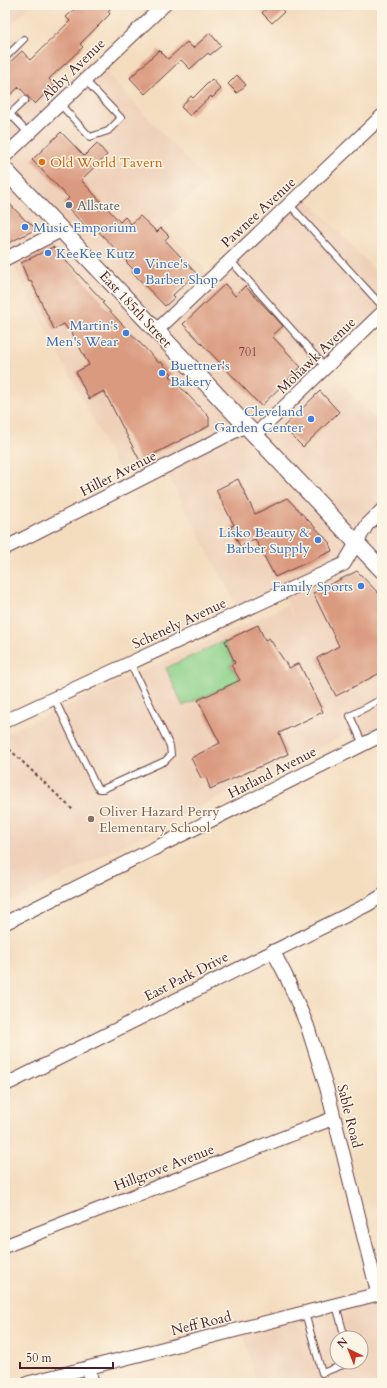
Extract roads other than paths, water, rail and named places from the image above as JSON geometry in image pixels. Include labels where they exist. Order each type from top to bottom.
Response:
[{"type":"street","name":"Abby Avenue","points":[[5,156],[164,5]]},
{"type":"street","name":"Pawnee Avenue","points":[[156,331],[382,116]]},
{"type":"street","name":"East 185th Street","points":[[5,170],[382,570]]},
{"type":"street","points":[[5,259],[62,230]]},
{"type":"street","name":"Mohawk Avenue","points":[[250,431],[326,368],[382,314]]},
{"type":"street","name":"Hiller Avenue","points":[[5,548],[250,431]]},
{"type":"street","name":"Schenely Avenue","points":[[5,721],[344,564],[367,525],[382,510]]},
{"type":"street","name":"Harland Avenue","points":[[5,923],[382,735]]},
{"type":"street","name":"East Park Drive","points":[[5,1085],[367,905],[382,896]]},
{"type":"street","name":"Sable Road","points":[[273,951],[286,976],[307,1025],[327,1089],[380,1294]]},
{"type":"street","name":"Hillgrove Avenue","points":[[5,1246],[334,1118]]},
{"type":"street","name":"Neff Road","points":[[28,1383],[380,1294]]},
{"type":"street","points":[[89,1368],[92,1383]]},
{"type":"lane","points":[[5,58],[24,39]]},
{"type":"lane","points":[[60,104],[90,138],[108,131],[121,118],[84,80]]},
{"type":"lane","points":[[5,119],[26,100]]},
{"type":"lane","points":[[10,114],[28,134]]},
{"type":"lane","points":[[289,204],[382,306]]},
{"type":"lane","points":[[230,260],[326,368]]},
{"type":"lane","points":[[54,698],[96,786],[99,789],[103,789],[165,760],[171,755],[170,746],[130,663]]},
{"type":"lane","points":[[364,744],[350,716],[382,699]]},
{"type":"lane","points":[[336,1305],[343,1330]]},
{"type":"lane","points":[[305,1313],[322,1373],[331,1370]]},
{"type":"place","name":"Old World Tavern","points":[[42,162]]},
{"type":"place","name":"Allstate","points":[[69,205]]},
{"type":"place","name":"Music Emporium","points":[[25,227]]},
{"type":"place","name":"KeeKee Kutz","points":[[48,253]]},
{"type":"place","name":"Vince's Barber Shop","points":[[137,271]]},
{"type":"place","name":"Martin's Men's Wear","points":[[126,333]]},
{"type":"place","name":"Buettner's Bakery","points":[[162,373]]},
{"type":"place","name":"Cleveland Garden Center","points":[[311,419]]},
{"type":"place","name":"Lisko Beauty & Barber Supply","points":[[318,540]]},
{"type":"place","name":"Family Sports","points":[[361,586]]},
{"type":"place","name":"Oliver Hazard Perry Elementary School","points":[[91,819]]}]
